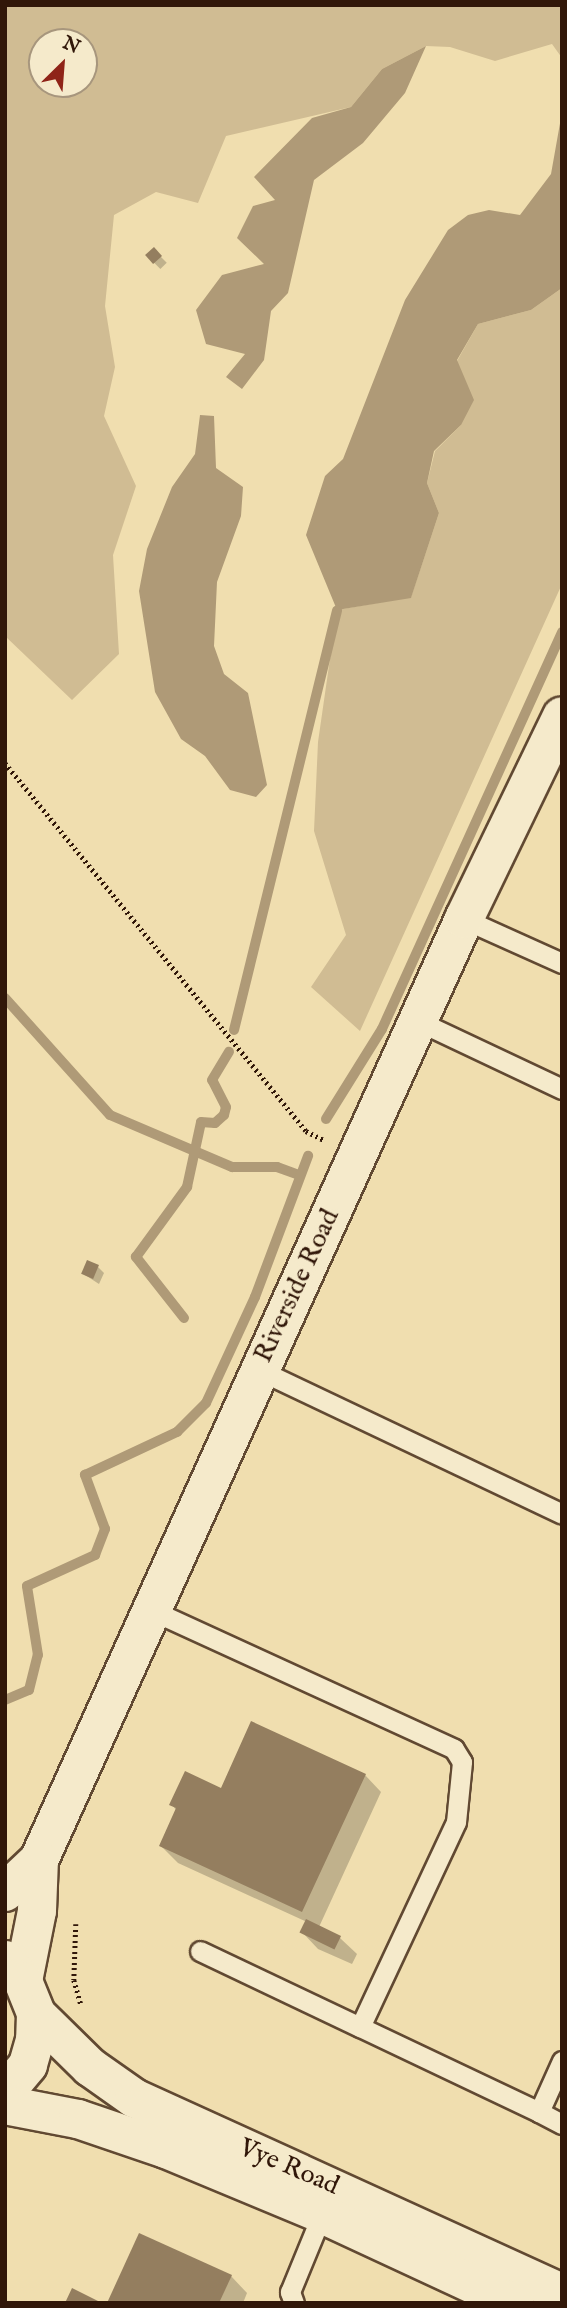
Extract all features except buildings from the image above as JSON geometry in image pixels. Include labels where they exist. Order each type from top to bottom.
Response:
[{"type":"street","name":"Riverside Road","points":[[21,1902],[464,919],[562,716]]},
{"type":"street","points":[[5,2091],[28,2065],[35,2040],[21,1985],[21,1902]]},
{"type":"street","name":"Vye Road","points":[[21,1985],[90,2067],[134,2098],[562,2293]]},
{"type":"street","name":"Vye Road","points":[[5,2105],[126,2133],[322,2214],[514,2303]]},
{"type":"lane","points":[[464,919],[562,963]]},
{"type":"lane","points":[[418,1021],[562,1089]]},
{"type":"lane","points":[[259,1370],[562,1514]]},
{"type":"lane","points":[[151,1610],[460,1754],[456,1822],[360,2027]]},
{"type":"lane","points":[[201,1951],[562,2124]]},
{"type":"lane","points":[[539,2112],[562,2061]]},
{"type":"lane","points":[[294,2303],[290,2292],[322,2214]]},
{"type":"path","points":[[5,763],[306,1130],[356,1157]]},
{"type":"path","points":[[21,1902],[76,1917],[74,1980],[84,2015]]},
{"type":"shaded area","points":[[5,5],[562,5],[562,58],[552,44],[495,61],[450,47],[426,46],[382,69],[351,107],[226,136],[198,203],[156,192],[114,215],[105,306],[115,367],[104,416],[136,486],[113,555],[119,654],[72,700],[5,636]]},
{"type":"shaded area","points":[[426,46],[405,93],[363,143],[314,180],[288,293],[271,311],[264,360],[242,389],[226,377],[245,354],[206,344],[196,310],[222,275],[264,264],[237,238],[253,206],[275,200],[254,177],[312,118],[351,107],[382,69]]},
{"type":"shaded area","points":[[562,112],[562,288],[531,310],[478,324],[457,360],[474,400],[461,425],[434,451],[427,483],[439,513],[411,598],[337,610],[306,535],[325,476],[343,459],[405,300],[448,230],[468,215],[489,210],[520,215],[551,174]]},
{"type":"shaded area","points":[[562,288],[562,584],[360,1031],[311,987],[346,935],[314,831],[318,742],[337,610],[411,597],[439,513],[427,483],[435,451],[461,425],[457,361],[478,324],[531,310]]},
{"type":"shaded area","points":[[200,415],[214,416],[216,468],[243,487],[241,516],[217,582],[214,646],[224,674],[248,693],[267,785],[256,797],[230,790],[205,756],[181,739],[155,692],[139,591],[147,549],[172,487],[195,454]]},
{"type":"waterway","points":[[234,1030],[337,610]]},
{"type":"waterway","points":[[326,1119],[382,1029],[562,632]]},
{"type":"waterway","points":[[5,998],[110,1115],[232,1167],[277,1167],[299,1175]]},
{"type":"waterway","points":[[184,1318],[136,1257],[187,1187],[201,1122],[215,1123],[224,1115],[226,1107],[212,1080],[229,1052]]},
{"type":"waterway","points":[[5,1700],[29,1690],[38,1655],[27,1586],[95,1555],[105,1529],[85,1475],[177,1432],[206,1403],[255,1297],[308,1156]]}]
